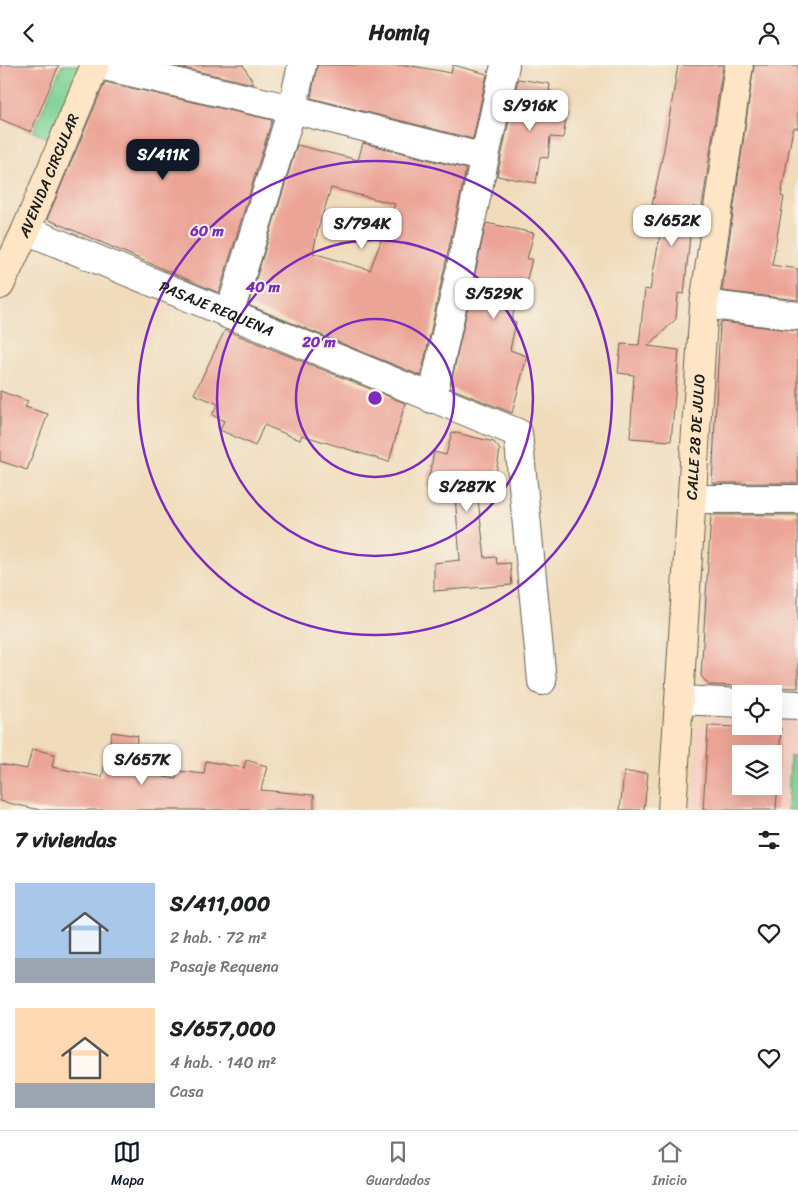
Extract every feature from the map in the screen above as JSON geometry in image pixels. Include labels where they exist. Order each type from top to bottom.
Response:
[{"type":"street","name":"AVENIDA CIRCULAR","points":[[0,285],[26,230],[95,65]]},
{"type":"street","points":[[100,65],[292,109],[485,157]]},
{"type":"street","points":[[229,315],[292,109],[302,65]]},
{"type":"street","points":[[432,399],[505,65]]},
{"type":"street","name":"CALLE 28 DE JULIO","points":[[672,810],[704,304],[739,65]]},
{"type":"street","name":"PASAJE REQUENA","points":[[26,230],[518,433],[542,681]]},
{"type":"street","points":[[704,304],[798,316]]},
{"type":"street","points":[[692,499],[798,499]]},
{"type":"street","points":[[680,700],[732,703]]},
{"type":"street","points":[[782,704],[798,705]]},
{"type":"shaded area","points":[[709,718],[732,719],[732,735],[782,735],[782,720],[798,721],[798,810],[693,810],[697,729]]},
{"type":"green space","points":[[62,65],[81,65],[50,139],[33,132]]},
{"type":"green space","points":[[790,756],[798,756],[798,810],[788,810]]},
{"type":"building","points":[[0,65],[59,65],[31,132],[0,119]]},
{"type":"building","points":[[170,65],[243,65],[254,84]]},
{"type":"building","points":[[317,65],[407,65],[451,73],[453,65],[487,74],[473,139],[311,98]]},
{"type":"building","points":[[678,65],[723,65],[702,207],[693,207],[684,294],[678,293],[676,319],[648,346],[679,350],[671,441],[630,438],[634,375],[618,373],[621,344],[639,345],[645,289],[650,290],[665,207],[652,205],[664,149]]},
{"type":"building","points":[[754,65],[798,65],[798,128],[793,128],[781,196],[784,197],[772,265],[798,269],[798,300],[722,291]]},
{"type":"building","points":[[518,79],[550,84],[547,110],[567,113],[563,138],[550,137],[548,158],[540,157],[536,183],[497,176]]},
{"type":"building","points":[[105,82],[272,120],[219,293],[47,219]]},
{"type":"building","points":[[363,143],[466,169],[421,376],[248,305],[297,145],[358,160]],"holes":[[[331,188],[395,204],[370,270],[313,253],[318,229]]]},
{"type":"building","points":[[486,223],[534,233],[527,259],[532,259],[526,283],[520,282],[512,320],[516,322],[510,350],[527,356],[512,413],[450,388]]},
{"type":"building","points":[[720,323],[798,331],[798,483],[712,483]]},
{"type":"building","points":[[225,330],[405,403],[389,462],[302,435],[300,440],[264,425],[255,446],[220,430],[224,421],[212,415],[218,404],[194,394]]},
{"type":"building","points":[[0,391],[28,401],[25,407],[48,414],[27,470],[0,461]]},
{"type":"building","points":[[452,432],[494,442],[500,450],[495,479],[475,475],[485,558],[496,557],[497,564],[510,563],[512,585],[434,591],[434,563],[460,560],[455,495],[440,492],[440,488],[427,487],[434,452],[446,455]]},
{"type":"building","points":[[711,515],[798,515],[798,688],[782,687],[782,685],[709,685],[701,676]]},
{"type":"building","points":[[708,726],[732,727],[732,735],[781,735],[780,745],[732,745],[732,795],[777,795],[776,810],[703,810]]},
{"type":"building","points":[[112,732],[138,736],[130,771],[176,779],[178,771],[204,774],[206,761],[244,768],[246,760],[267,766],[261,790],[314,795],[314,810],[40,810],[0,801],[0,764],[27,769],[32,749],[55,754],[52,767],[102,777]]},
{"type":"building","points":[[624,772],[648,773],[644,810],[620,810]]}]
